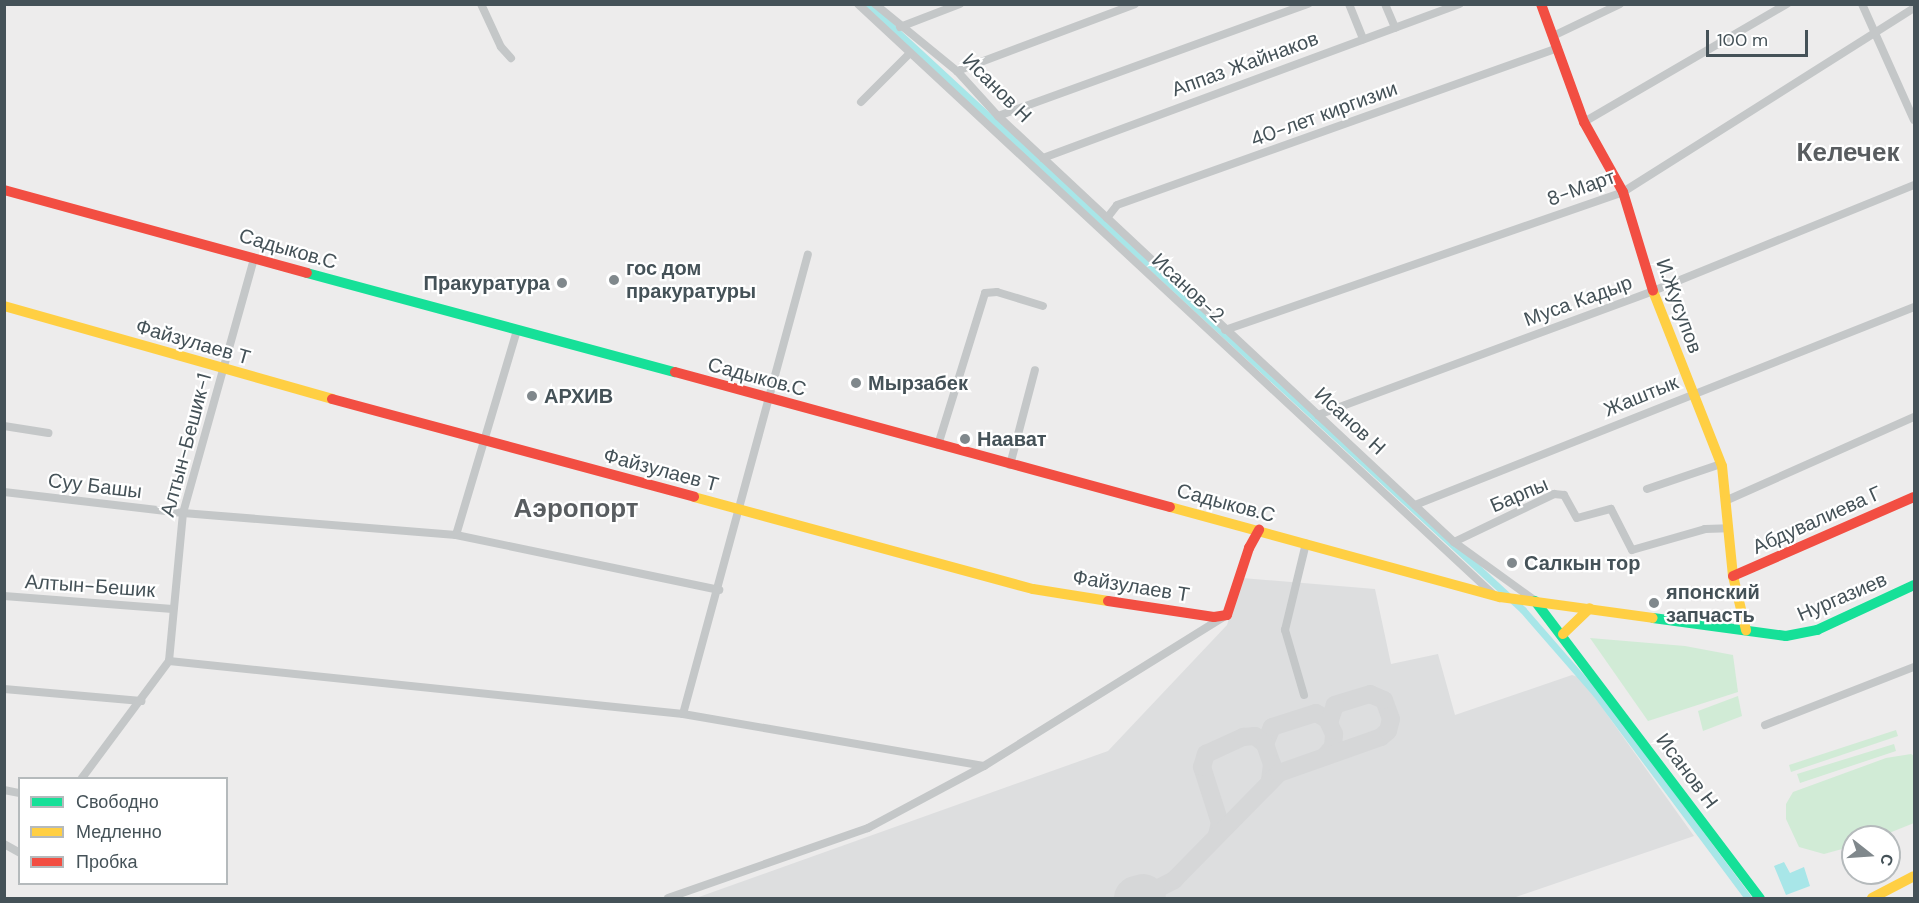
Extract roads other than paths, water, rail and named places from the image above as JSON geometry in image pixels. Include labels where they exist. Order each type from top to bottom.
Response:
[{"type":"street","points":[[481,4],[501,47],[511,58]]},
{"type":"street","name":"Исанов-2","points":[[858,4],[1497,597]]},
{"type":"street","name":"Исанов Н","points":[[875,4],[900,27],[957,71],[998,116],[1454,542],[1531,600],[1563,634],[1760,898]]},
{"type":"street","points":[[900,27],[960,4]]},
{"type":"street","points":[[957,71],[1135,4]]},
{"type":"street","name":"Аппаз Жайнаков","points":[[998,116],[1308,4]]},
{"type":"street","points":[[1349,4],[1364,39]]},
{"type":"street","points":[[1385,4],[1395,28]]},
{"type":"street","name":"Аппаз Жайнаков","points":[[1043,158],[1459,4]]},
{"type":"street","name":"И.Жусупов","points":[[1541,4],[1584,122],[1623,192],[1653,291],[1721,464],[1733,576],[1746,630]]},
{"type":"street","points":[[1553,36],[1620,4]]},
{"type":"street","points":[[1584,122],[1787,4]]},
{"type":"street","points":[[1862,4],[1914,120]]},
{"type":"street","name":"8-Март","points":[[1226,330],[1623,192],[1914,8]]},
{"type":"street","name":"40-лет киргизии","points":[[1107,218],[1117,205],[1558,48]]},
{"type":"street","points":[[861,102],[910,53]]},
{"type":"street","points":[[1905,100],[1914,94]]},
{"type":"street","name":"Муса Кадыр","points":[[1318,415],[1653,291],[1914,184]]},
{"type":"street","name":"Садыков.С","points":[[4,190],[1010,465],[1259,530],[1497,597],[1531,600]]},
{"type":"street","points":[[683,714],[741,510],[766,398],[808,255]]},
{"type":"street","name":"Алтын-Бешик-1","points":[[169,661],[183,513],[254,258]]},
{"type":"street","points":[[938,445],[985,293],[996,292],[1043,306]]},
{"type":"street","name":"Файзулаев Т","points":[[4,306],[223,370],[1033,589],[1214,617],[1227,615]]},
{"type":"street","name":"Жаштык","points":[[1415,505],[1914,307]]},
{"type":"street","points":[[456,535],[517,330]]},
{"type":"street","points":[[1010,465],[1035,370]]},
{"type":"street","points":[[1725,501],[1914,417]]},
{"type":"street","points":[[4,426],[48,433]]},
{"type":"street","points":[[1647,489],[1721,464]]},
{"type":"street","name":"Суу Башы","points":[[4,492],[183,513],[456,535],[719,590]]},
{"type":"street","name":"Барпы","points":[[1454,542],[1554,494],[1564,495],[1577,518],[1611,509],[1632,550],[1705,529],[1728,528]]},
{"type":"street","name":"Абдувалиева Г","points":[[1733,576],[1914,496]]},
{"type":"street","points":[[668,898],[868,828],[984,766],[1227,615],[1259,530]]},
{"type":"street","points":[[1304,695],[1285,630],[1306,543]]},
{"type":"street","name":"Нургазиев","points":[[1746,630],[1802,635],[1914,585]]},
{"type":"street","name":"Алтын-Бешик","points":[[4,596],[173,609]]},
{"type":"street","points":[[1531,600],[1746,630]]},
{"type":"street","points":[[1563,634],[1590,608]]},
{"type":"street","points":[[83,777],[169,661],[683,714],[984,766]]},
{"type":"street","points":[[1765,725],[1914,667]]},
{"type":"street","points":[[4,689],[141,701]]},
{"type":"street","points":[[4,844],[18,852]]},
{"type":"street","points":[[1872,898],[1914,876]]},
{"type":"water","points":[[1784,862],[1790,873],[1804,867],[1810,886],[1786,895],[1774,866]]},
{"type":"waterway","points":[[867,4],[1523,610],[1596,694],[1748,898]]},
{"type":"place","name":"гос дом пракуратуры","points":[[614,280]]},
{"type":"place","name":"Пракуратура","points":[[562,283]]},
{"type":"place","name":"Мырзабек","points":[[856,383]]},
{"type":"place","name":"АРХИВ","points":[[532,396]]},
{"type":"place","name":"Наават","points":[[965,439]]},
{"type":"place","name":"Салкын тор","points":[[1512,563]]},
{"type":"place","name":"японский запчасть","points":[[1654,603]]},
{"type":"district","name":"Келечек","points":[[1848,153]]},
{"type":"district","name":"Аэропорт","points":[[576,509]]}]
